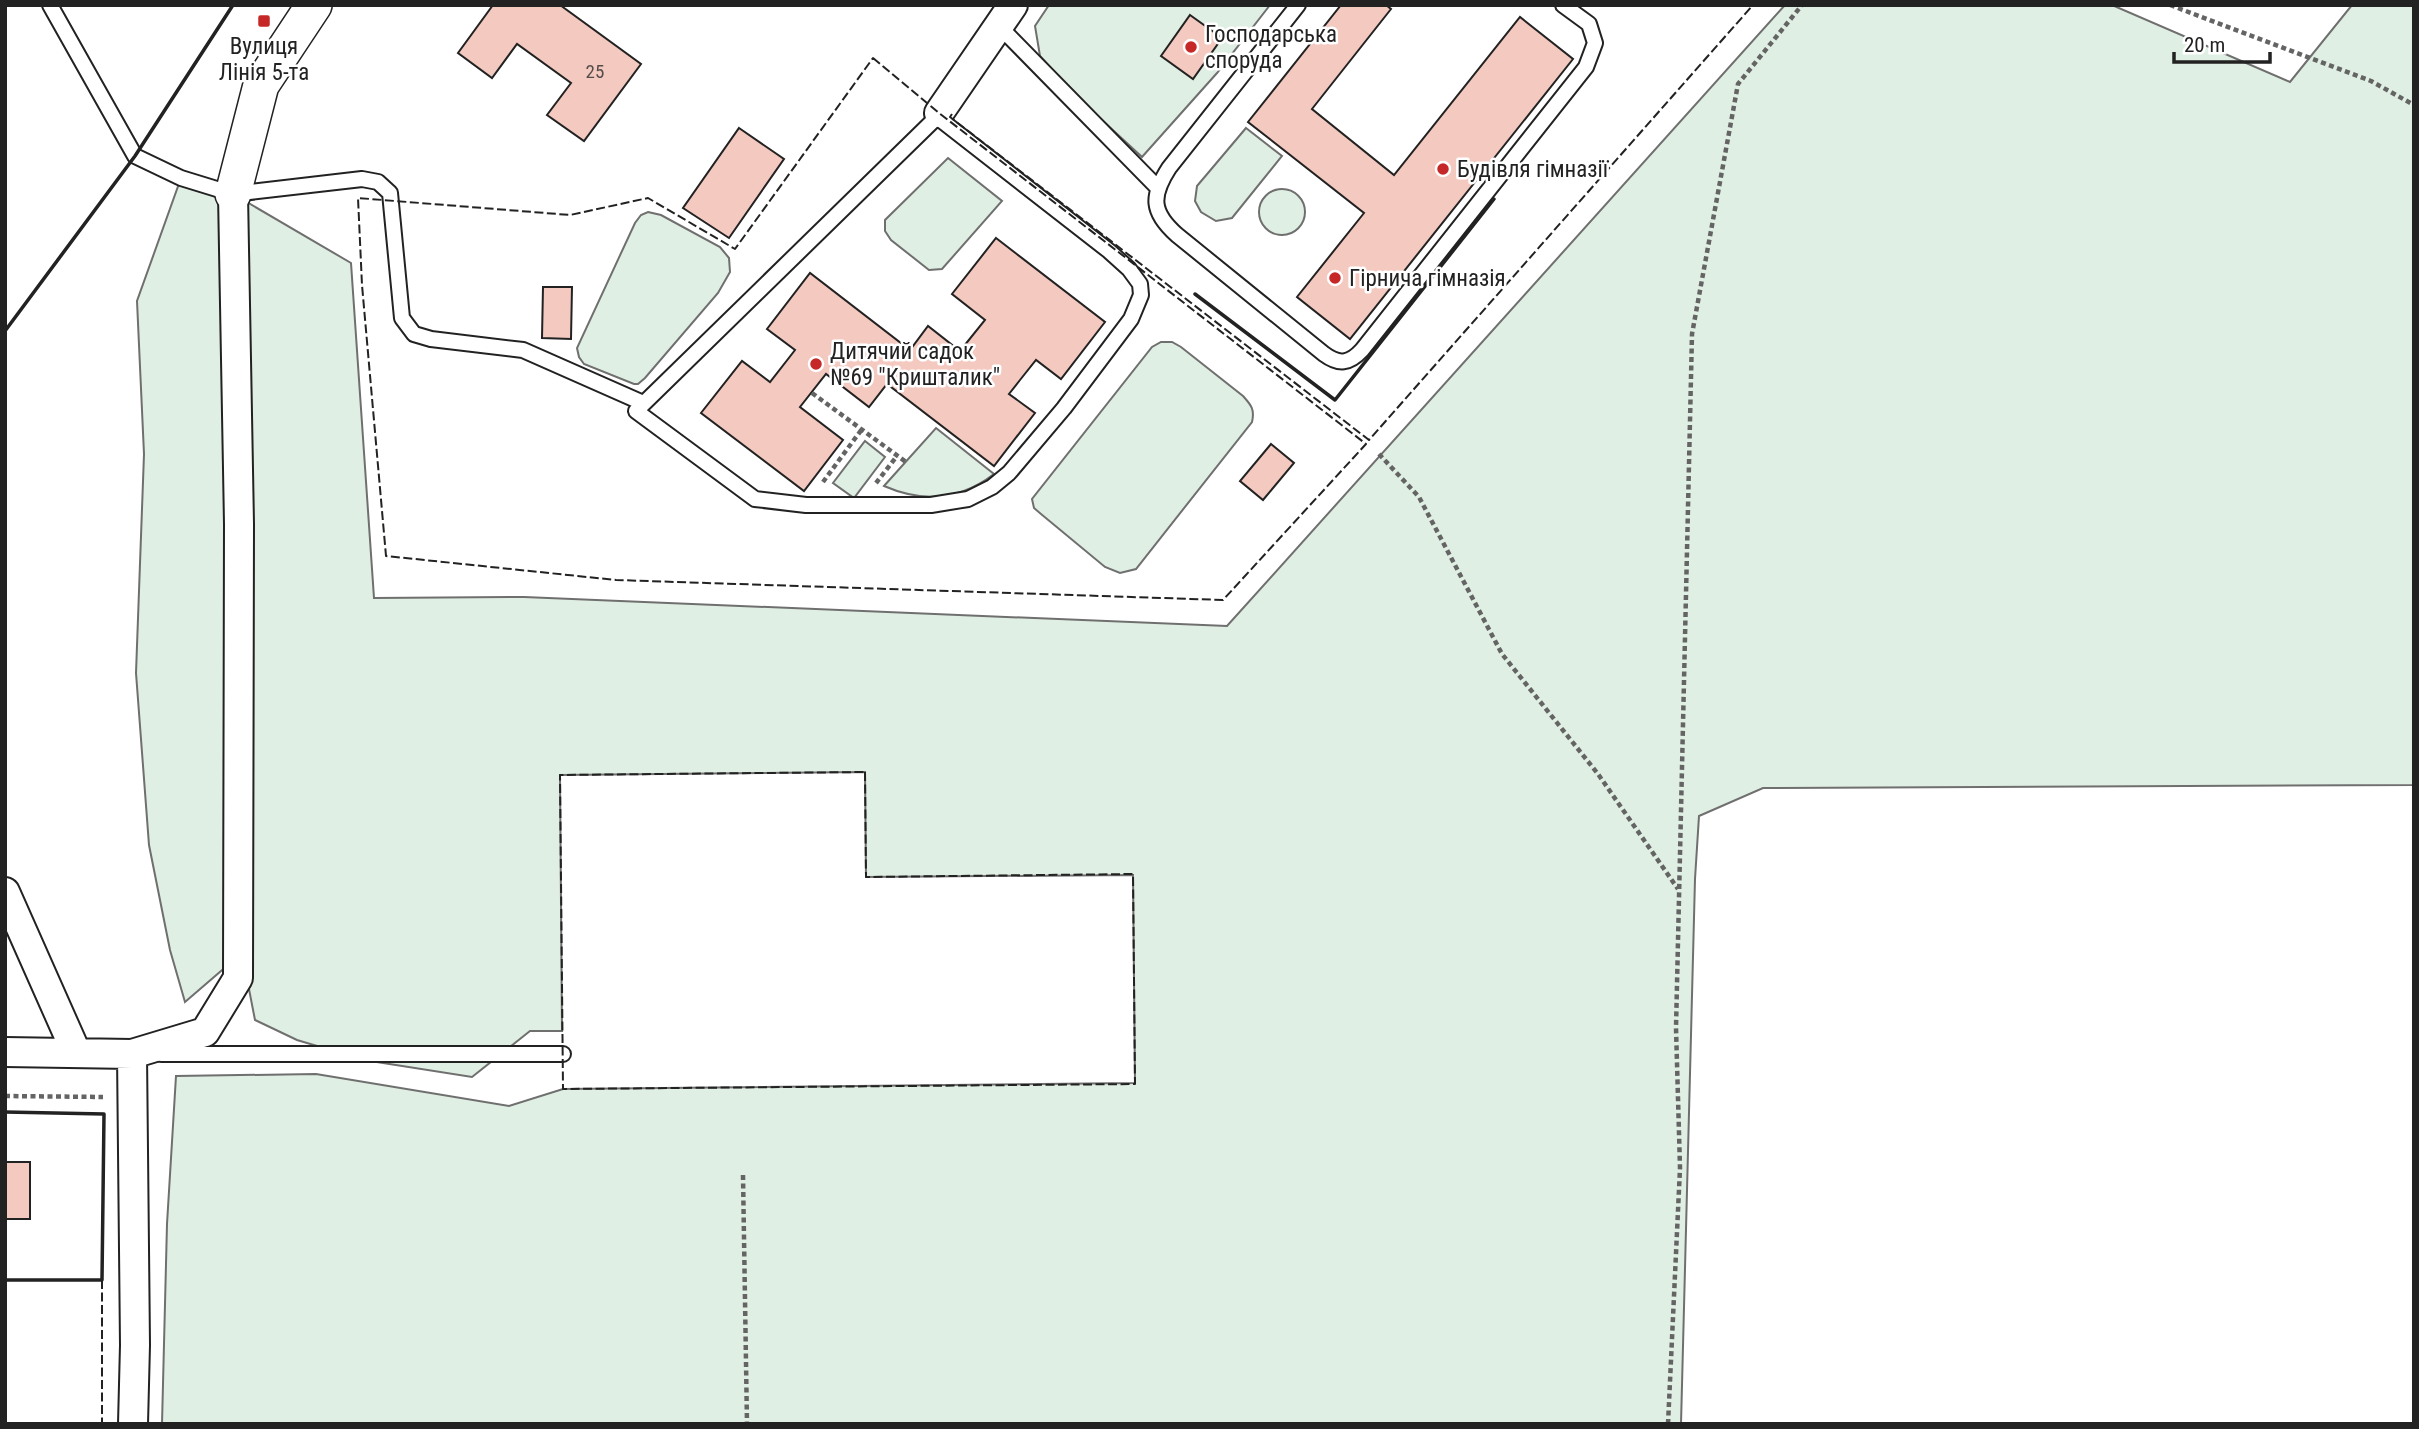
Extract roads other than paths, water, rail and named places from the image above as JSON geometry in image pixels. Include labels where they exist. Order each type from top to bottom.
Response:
[{"type":"street","points":[[5,1052],[131,1054],[205,1032],[238,978],[239,524],[233,194],[261,85],[314,5]]},
{"type":"street","points":[[938,115],[1006,16]]},
{"type":"street","points":[[5,892],[76,1052]]},
{"type":"street","points":[[131,1054],[135,1345],[132,1424]]},
{"type":"lane","points":[[50,5],[135,156],[181,178],[233,194],[362,179],[378,182],[390,193],[402,318],[414,334],[432,339],[523,349],[643,403]]},
{"type":"lane","points":[[1298,5],[1169,168],[1157,187],[1156,206],[1163,223],[1177,235],[1332,360],[1343,363],[1354,359],[1586,67],[1595,43],[1589,24],[1572,8]]},
{"type":"lane","points":[[1006,16],[1007,37],[1157,187]]},
{"type":"lane","points":[[938,115],[1110,251],[1140,284],[1141,295],[1122,332],[1064,408],[1009,473],[979,495],[953,503],[806,505],[755,499],[636,411],[643,403],[938,115]]},
{"type":"lane","points":[[131,1054],[563,1054]]},
{"type":"place","name":"Вулиця Лінія 5-та","points":[[264,21]]},
{"type":"place","name":"Господарська споруда","points":[[1191,47]]},
{"type":"place","name":"Будівля гімназії","points":[[1443,169]]},
{"type":"place","name":"Гірнича гімназія","points":[[1335,278]]},
{"type":"place","name":"Дитячий садок №69 \"Кришталик\"","points":[[816,364]]}]
